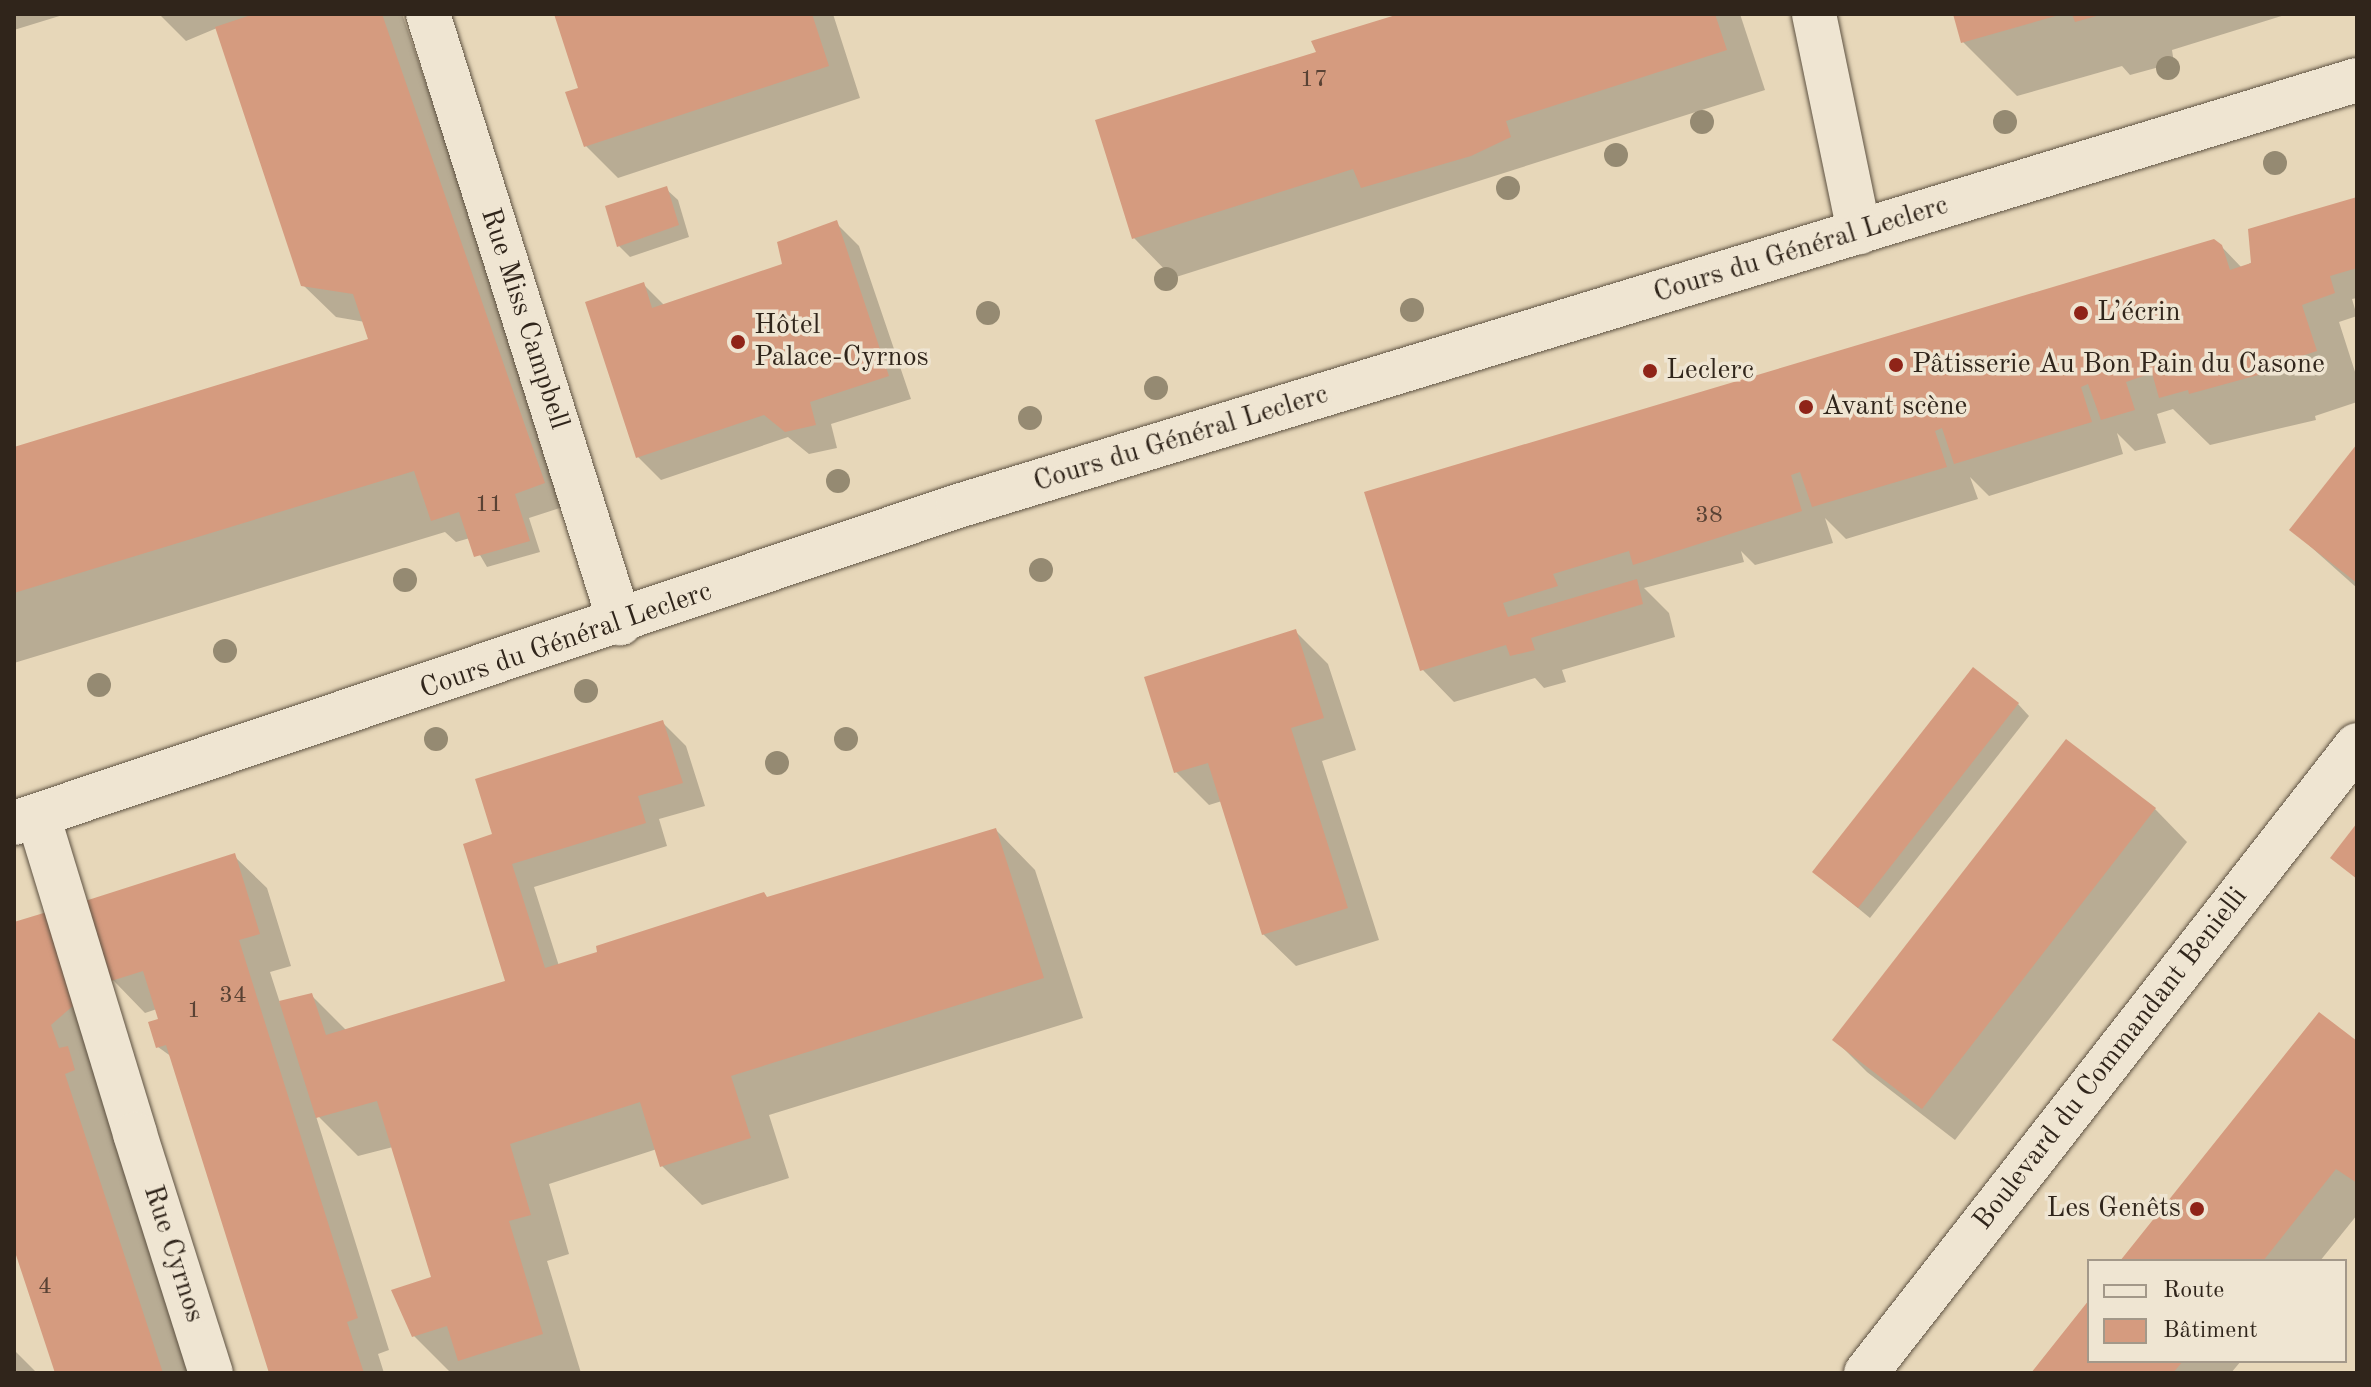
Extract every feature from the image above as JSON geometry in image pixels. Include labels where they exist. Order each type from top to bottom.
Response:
[{"type":"main road","name":"Rue Miss Campbell","points":[[428,14],[620,623]]},
{"type":"main road","points":[[1814,14],[1859,232]]},
{"type":"main road","name":"Cours du Général Leclerc","points":[[26,820],[620,623],[958,506],[2357,80]]},
{"type":"main road","name":"Boulevard du Commandant Benielli","points":[[1866,1373],[2357,745]]},
{"type":"main road","name":"Rue Cyrnos","points":[[26,820],[135,1134],[211,1373]]},
{"type":"building","points":[[254,14],[382,14],[545,483],[515,494],[530,541],[474,557],[459,512],[431,521],[414,471],[14,593],[14,447],[368,339],[353,294],[301,286],[215,27]]},
{"type":"building","points":[[554,14],[812,14],[829,66],[584,147],[565,92],[578,88]]},
{"type":"building","points":[[1399,14],[1715,14],[1727,50],[1506,121],[1511,137],[1471,156],[1361,188],[1353,169],[1132,239],[1095,120],[1316,52],[1311,41]]},
{"type":"building","points":[[1953,14],[2059,14],[2059,15],[1961,43]]},
{"type":"building","points":[[2072,14],[2100,14],[2100,15],[2075,22]]},
{"type":"building","points":[[667,186],[679,225],[617,247],[605,206]]},
{"type":"building","points":[[2357,197],[2357,268],[2330,276],[2335,293],[2302,305],[2317,351],[2268,367],[2269,372],[2189,394],[2188,390],[2159,398],[2152,373],[2126,382],[2135,410],[2101,420],[2088,384],[2081,387],[2092,422],[1954,464],[1942,428],[1935,431],[1947,467],[1812,507],[1800,472],[1791,475],[1802,511],[1633,565],[1629,551],[1553,574],[1558,586],[1503,603],[1508,617],[1637,579],[1643,604],[1531,638],[1535,650],[1510,656],[1506,645],[1420,671],[1364,492],[2214,239],[2222,245],[2230,270],[2251,263],[2248,229]]},
{"type":"building","name":"Hôtel Palace-Cyrnos","points":[[837,220],[889,376],[810,402],[816,425],[785,432],[764,415],[636,458],[585,302],[644,282],[652,308],[782,264],[777,242]]},
{"type":"building","points":[[2357,444],[2357,583],[2289,530]]},
{"type":"building","points":[[1296,629],[1324,718],[1291,728],[1348,908],[1262,935],[1208,763],[1174,773],[1144,677]]},
{"type":"building","points":[[1973,667],[2019,703],[1858,908],[1812,872]]},
{"type":"building","points":[[663,720],[683,783],[638,796],[646,823],[512,864],[545,968],[597,952],[596,946],[764,892],[767,897],[996,828],[1044,978],[731,1076],[751,1138],[660,1167],[640,1102],[510,1144],[531,1215],[509,1221],[543,1334],[458,1361],[447,1326],[412,1337],[391,1290],[431,1277],[377,1101],[316,1118],[279,1001],[312,993],[326,1035],[505,981],[463,844],[492,834],[475,779]]},
{"type":"building","points":[[2066,739],[2156,808],[1922,1109],[1832,1040]]},
{"type":"building","points":[[2357,823],[2357,879],[2330,858]]},
{"type":"building","points":[[235,853],[260,934],[239,940],[358,1318],[347,1322],[364,1373],[269,1373],[166,1045],[156,1048],[148,1022],[158,1019],[143,971],[111,981],[85,901]]},
{"type":"building","points":[[47,912],[75,1004],[51,1025],[59,1048],[68,1046],[75,1070],[65,1074],[163,1373],[55,1373],[14,1249],[14,922]]},
{"type":"building","points":[[2319,1012],[2357,1041],[2357,1183],[2336,1169],[2265,1259],[2122,1259]]},
{"type":"building","name":"Les Genêts","points":[[2087,1303],[2087,1363],[2181,1363],[2173,1373],[2031,1373]]},
{"type":"place","name":"L’écrin","points":[[2081,313]]},
{"type":"place","name":"Hôtel Palace-Cyrnos","points":[[738,342]]},
{"type":"place","name":"Pâtisserie Au Bon Pain du Casone","points":[[1896,365]]},
{"type":"place","name":"Leclerc","points":[[1650,371]]},
{"type":"place","name":"Avant scène","points":[[1806,407]]},
{"type":"place","name":"Les Genêts","points":[[2197,1209]]}]
